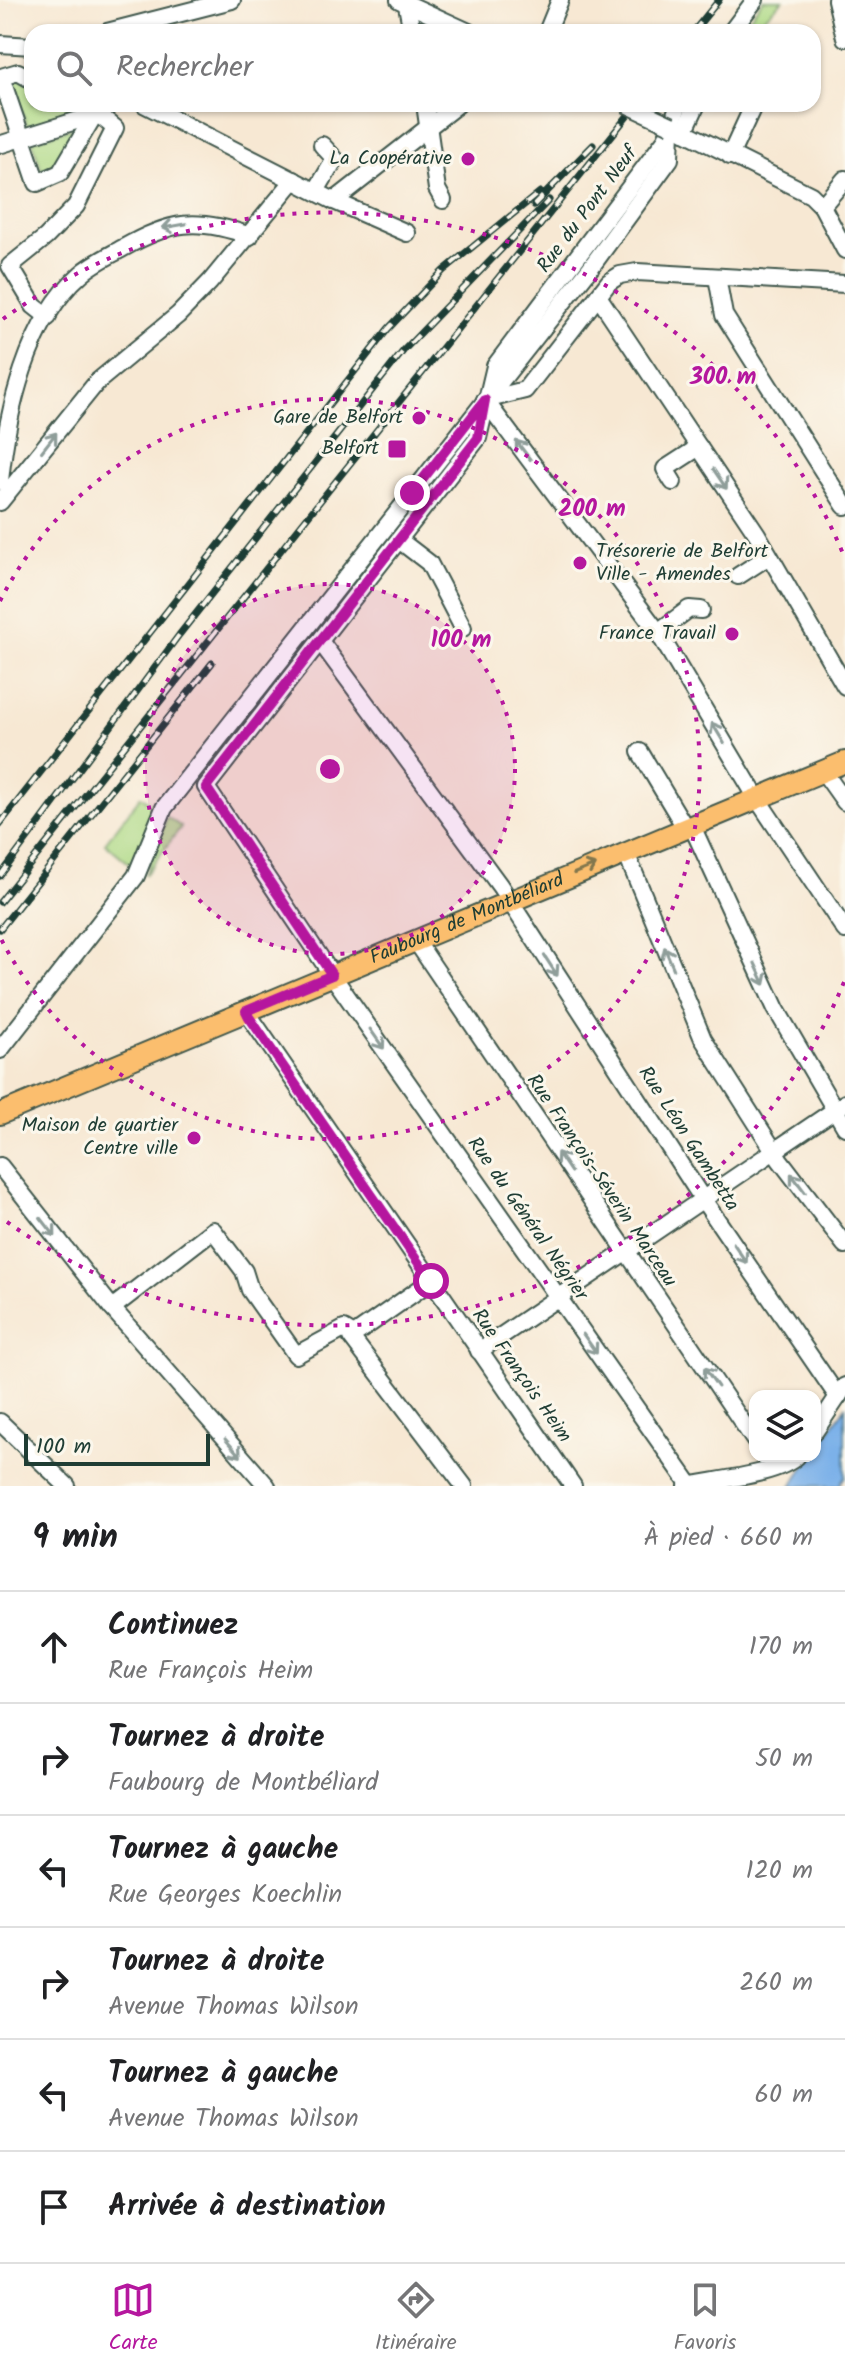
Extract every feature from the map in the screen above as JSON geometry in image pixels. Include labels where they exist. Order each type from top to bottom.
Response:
[{"type":"main road","name":"Faubourg de Montbéliard","points":[[0,1114],[845,762]]},
{"type":"street","points":[[154,0],[159,18]]},
{"type":"street","points":[[137,24],[232,0]]},
{"type":"street","points":[[550,24],[559,0]]},
{"type":"street","points":[[737,24],[755,0]]},
{"type":"street","points":[[836,0],[845,38]]},
{"type":"street","points":[[404,1],[410,24]]},
{"type":"street","points":[[404,1],[452,24]]},
{"type":"street","points":[[0,44],[24,46]]},
{"type":"street","points":[[24,75],[18,72],[1,77],[37,183],[60,173],[92,119],[100,112]]},
{"type":"street","points":[[2,144],[95,112]]},
{"type":"street","points":[[48,317],[34,306],[10,266],[46,237],[76,206],[115,128],[106,112]]},
{"type":"street","points":[[160,112],[334,201],[407,233]]},
{"type":"street","points":[[426,112],[437,189],[443,200]]},
{"type":"street","points":[[334,201],[448,112]]},
{"type":"street","points":[[643,112],[811,195],[822,206],[845,250]]},
{"type":"street","points":[[678,128],[679,112]]},
{"type":"street","points":[[678,128],[691,112]]},
{"type":"street","points":[[730,156],[750,112]]},
{"type":"street","name":"Rue du Pont Neuf","points":[[485,400],[495,366],[666,139],[678,128]]},
{"type":"street","points":[[316,191],[335,159],[322,145]]},
{"type":"street","points":[[822,206],[845,179]]},
{"type":"street","points":[[0,502],[97,382],[178,315],[250,236],[294,180]]},
{"type":"street","points":[[0,481],[18,392],[48,317],[81,274],[170,225],[196,224],[250,236]]},
{"type":"street","points":[[0,1050],[136,876],[164,808],[485,400],[525,390],[598,296],[620,275],[637,272],[845,284]]},
{"type":"street","points":[[717,277],[724,315],[845,506]]},
{"type":"street","points":[[598,296],[769,556],[845,686]]},
{"type":"street","points":[[320,641],[478,438],[485,400]]},
{"type":"street","points":[[485,400],[658,632],[758,800],[845,930]]},
{"type":"street","points":[[673,482],[665,469],[699,447]]},
{"type":"street","points":[[399,540],[429,563],[463,628]]},
{"type":"street","points":[[738,576],[769,556]]},
{"type":"street","points":[[658,632],[689,609],[701,610]]},
{"type":"street","name":"Rue du Général Négrier","points":[[320,641],[206,787],[332,975],[688,1486]]},
{"type":"street","name":"Rue Léon Gambetta","points":[[320,641],[508,900],[702,1198],[842,1391]]},
{"type":"street","points":[[640,752],[689,828],[776,1009],[839,1107],[845,1127]]},
{"type":"street","points":[[823,771],[845,802]]},
{"type":"street","points":[[626,853],[703,1039],[774,1150],[845,1245]]},
{"type":"street","name":"Rue François-Séverin Marceau","points":[[416,941],[623,1251],[749,1432]]},
{"type":"street","name":"Rue François Heim","points":[[246,1011],[573,1486]]},
{"type":"street","points":[[479,1351],[839,1107]]},
{"type":"street","points":[[0,1166],[112,1308],[267,1486]]},
{"type":"street","points":[[112,1308],[213,1230],[244,1271],[250,1290],[296,1355],[344,1329],[354,1335]]},
{"type":"street","points":[[431,1281],[351,1337],[464,1486]]},
{"type":"street","points":[[821,1422],[842,1391]]},
{"type":"street","points":[[0,1422],[67,1486]]},
{"type":"street","points":[[688,1486],[769,1462]]},
{"type":"green space","points":[[763,0],[783,0],[758,24],[745,24]]},
{"type":"green space","points":[[12,80],[24,81],[24,112],[71,112],[27,126]]},
{"type":"green space","points":[[83,124],[57,169],[43,174],[32,141]]},
{"type":"green space","points":[[141,796],[156,808],[138,857],[131,865],[105,843]]},
{"type":"green space","points":[[167,817],[181,827],[145,875]]},
{"type":"water","points":[[845,1408],[845,1476],[839,1486],[791,1486],[808,1462],[821,1462],[821,1443]]},
{"type":"railway","points":[[700,24],[719,0]]},
{"type":"railway","points":[[0,902],[631,112]]},
{"type":"railway","points":[[534,205],[593,145]]},
{"type":"railway","points":[[0,824],[388,329],[443,271],[540,192]]},
{"type":"railway","points":[[0,876],[179,635],[404,350],[549,200]]},
{"type":"railway","points":[[0,929],[212,663]]},
{"type":"place","name":"La Coopérative","points":[[468,159]]},
{"type":"place","name":"Gare de Belfort","points":[[419,418]]},
{"type":"place","name":"Belfort","points":[[397,449]]},
{"type":"place","name":"Trésorerie de Belfort Ville - Amendes","points":[[580,563]]},
{"type":"place","name":"France Travail","points":[[732,634]]},
{"type":"place","name":"Maison de quartier Centre ville","points":[[194,1138]]},
{"type":"route","points":[[412,493],[485,400],[478,438],[206,787],[332,975],[246,1011],[431,1281]]}]
